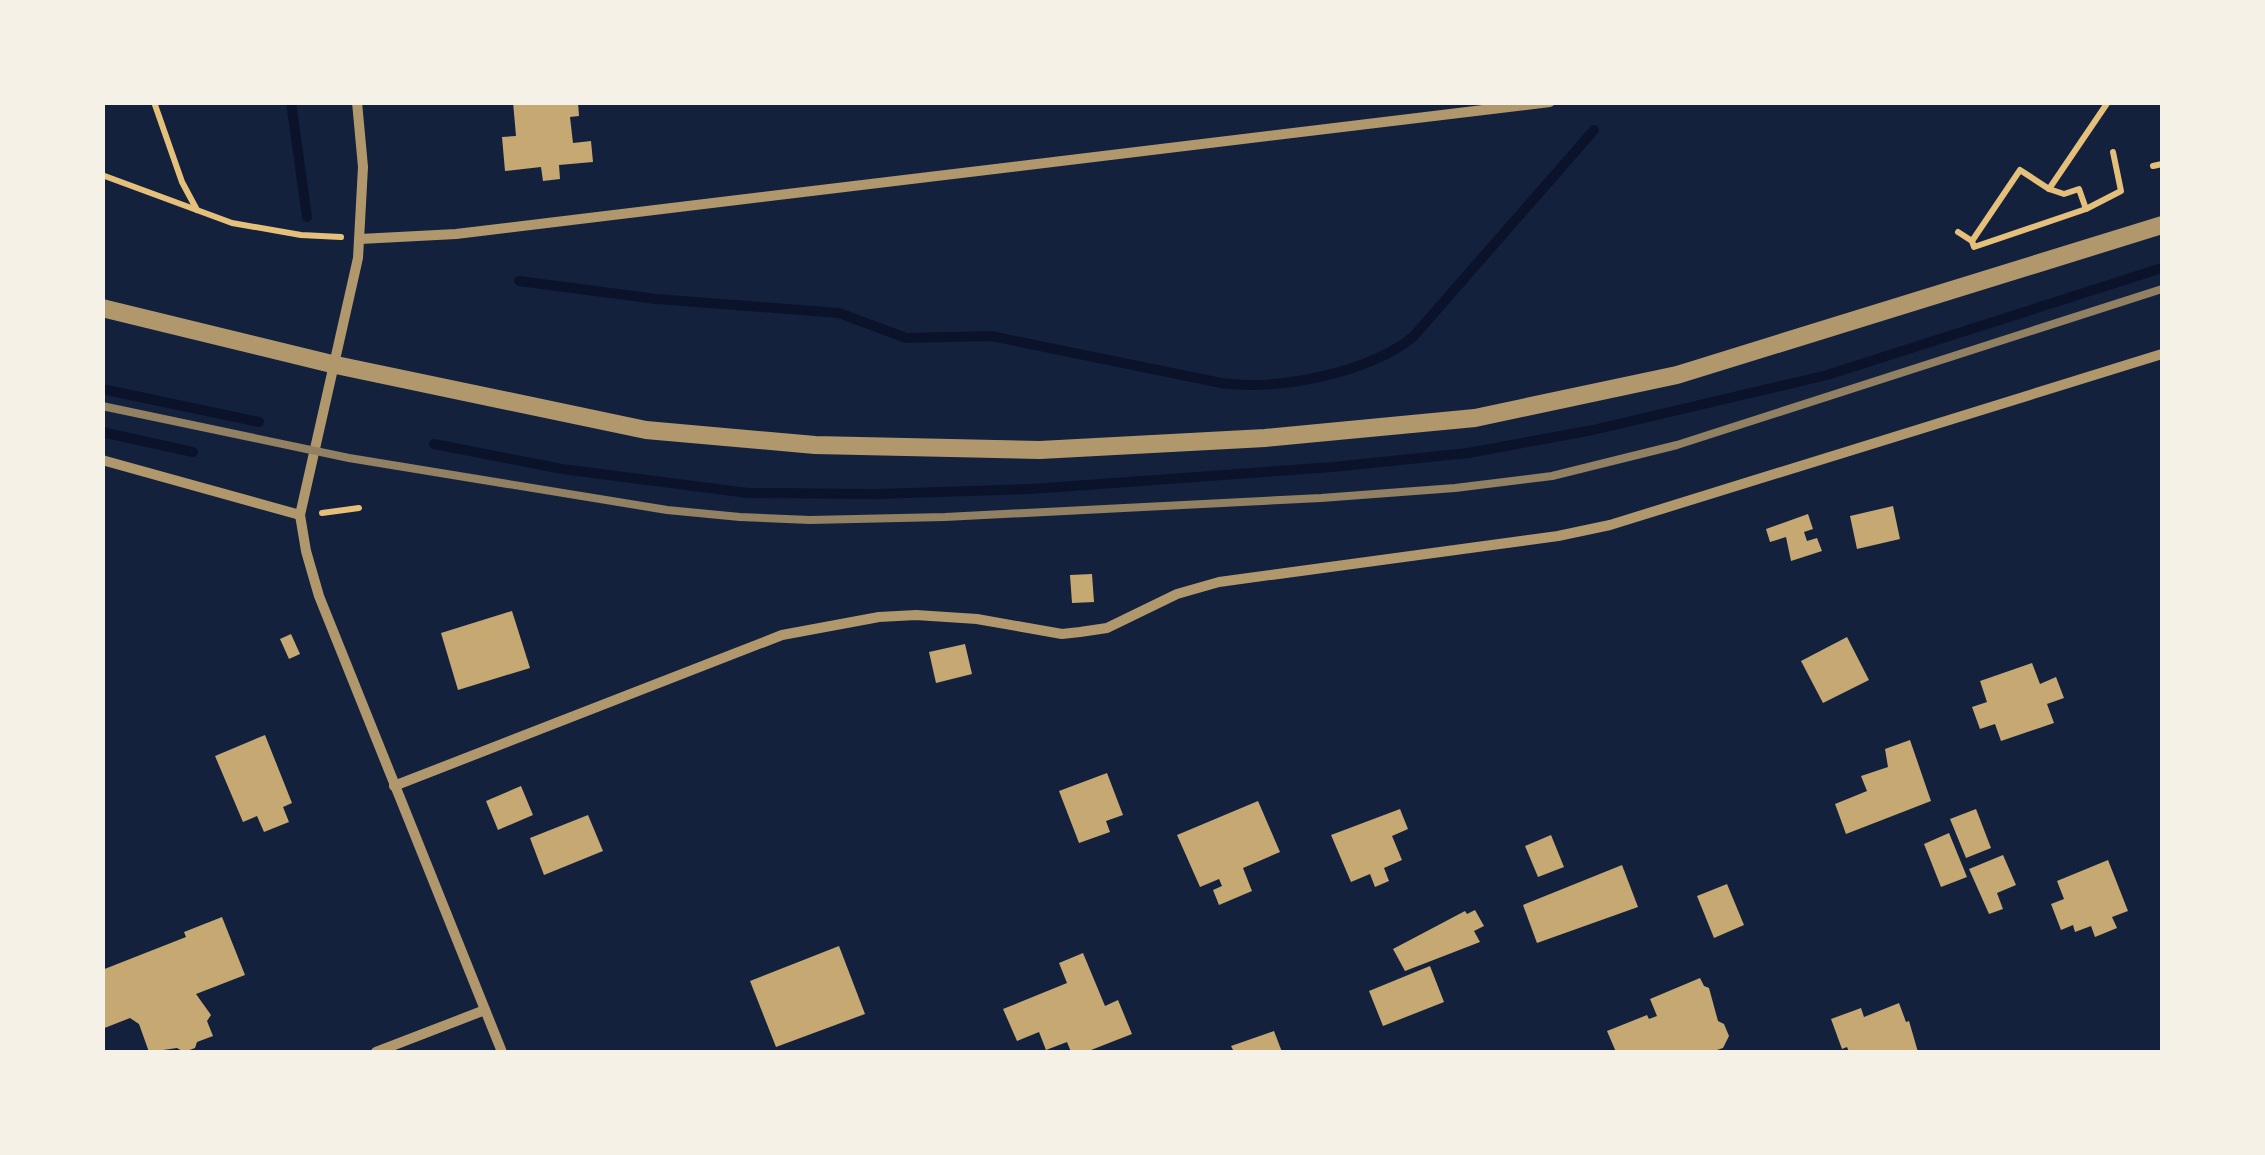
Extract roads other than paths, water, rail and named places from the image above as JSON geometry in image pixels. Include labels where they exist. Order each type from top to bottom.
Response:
[{"type":"street","points":[[356,102],[363,167],[360,239],[336,366],[300,515],[319,596],[502,1052]]},
{"type":"street","points":[[360,239],[456,234],[1550,102]]},
{"type":"street","points":[[102,308],[336,366],[646,430],[814,446],[1040,450],[1265,438],[1475,418],[1677,375],[2162,225]]},
{"type":"street","points":[[394,786],[782,635],[878,617],[916,615],[977,619],[1062,634],[1107,628],[1177,594],[1219,582],[1558,536],[1657,512],[2162,354]]},
{"type":"street","points":[[102,460],[300,515]]},
{"type":"street","points":[[376,1052],[485,1010]]},
{"type":"waterway","points":[[291,102],[307,217]]},
{"type":"waterway","points":[[519,281],[656,299],[839,313],[906,338],[991,336],[1221,383],[1295,381],[1348,369],[1394,350],[1413,337],[1594,130]]},
{"type":"waterway","points":[[434,444],[562,469],[748,493],[1031,489],[1333,467],[1468,453],[1593,430],[1827,375],[2162,268]]},
{"type":"waterway","points":[[102,389],[259,422]]},
{"type":"waterway","points":[[102,432],[193,452]]},
{"type":"railway","points":[[102,406],[349,458],[667,510],[740,517],[945,517],[1321,498],[1552,476],[1677,445],[2162,289]]}]
